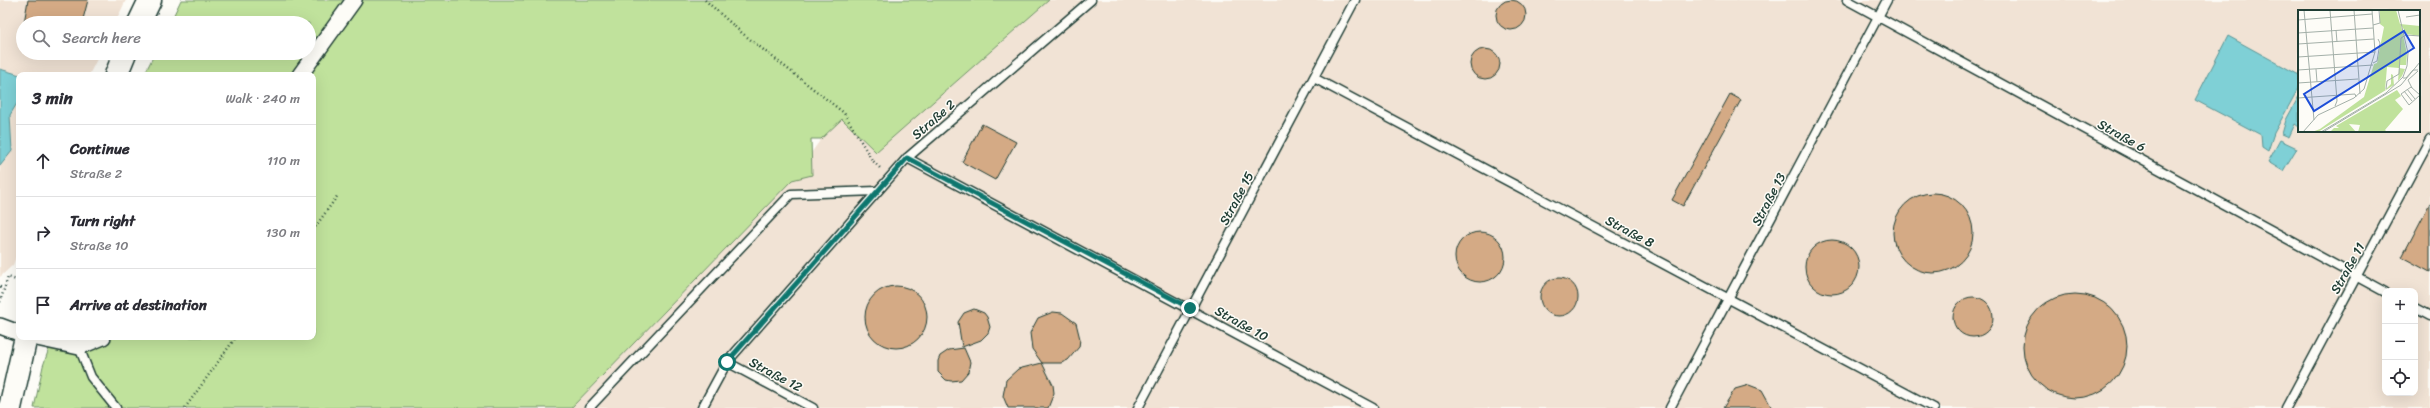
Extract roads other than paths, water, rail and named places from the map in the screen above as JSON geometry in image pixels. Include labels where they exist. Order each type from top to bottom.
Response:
[{"type":"main road","points":[[142,16],[150,0]]},
{"type":"main road","points":[[117,72],[122,60]]},
{"type":"main road","points":[[10,408],[25,340]]},
{"type":"street","points":[[316,53],[354,0]]},
{"type":"street","points":[[302,72],[311,60]]},
{"type":"street","points":[[0,326],[16,332]]},
{"type":"street","points":[[46,340],[79,347],[96,340]]},
{"type":"lane","name":"Straße 2","points":[[702,408],[727,362],[907,158],[1091,0]]},
{"type":"lane","name":"Straße 15","points":[[1138,408],[1355,0]]},
{"type":"lane","name":"Straße 6","points":[[1847,0],[2382,290]]},
{"type":"lane","name":"Straße 13","points":[[1670,408],[1887,0]]},
{"type":"lane","name":"Straße 8","points":[[1314,78],[1729,297],[1934,408]]},
{"type":"lane","name":"Straße 11","points":[[2286,408],[2430,139]]},
{"type":"lane","name":"Straße 10","points":[[907,158],[1190,308],[1373,408]]},
{"type":"lane","points":[[589,408],[791,194],[877,191]]},
{"type":"lane","points":[[2418,310],[2430,316]]},
{"type":"lane","points":[[79,347],[91,377],[116,408]]},
{"type":"lane","name":"Straße 12","points":[[727,362],[813,408]]},
{"type":"water","points":[[2228,36],[2298,74],[2298,89],[2274,133],[2268,151],[2262,147],[2261,135],[2195,100]]},
{"type":"water","points":[[0,69],[16,74],[16,105],[10,115],[12,151],[0,166]]},
{"type":"water","points":[[2298,98],[2298,126],[2295,124],[2289,137],[2282,134],[2286,120]]},
{"type":"water","points":[[2280,140],[2297,148],[2283,171],[2268,162]]}]
